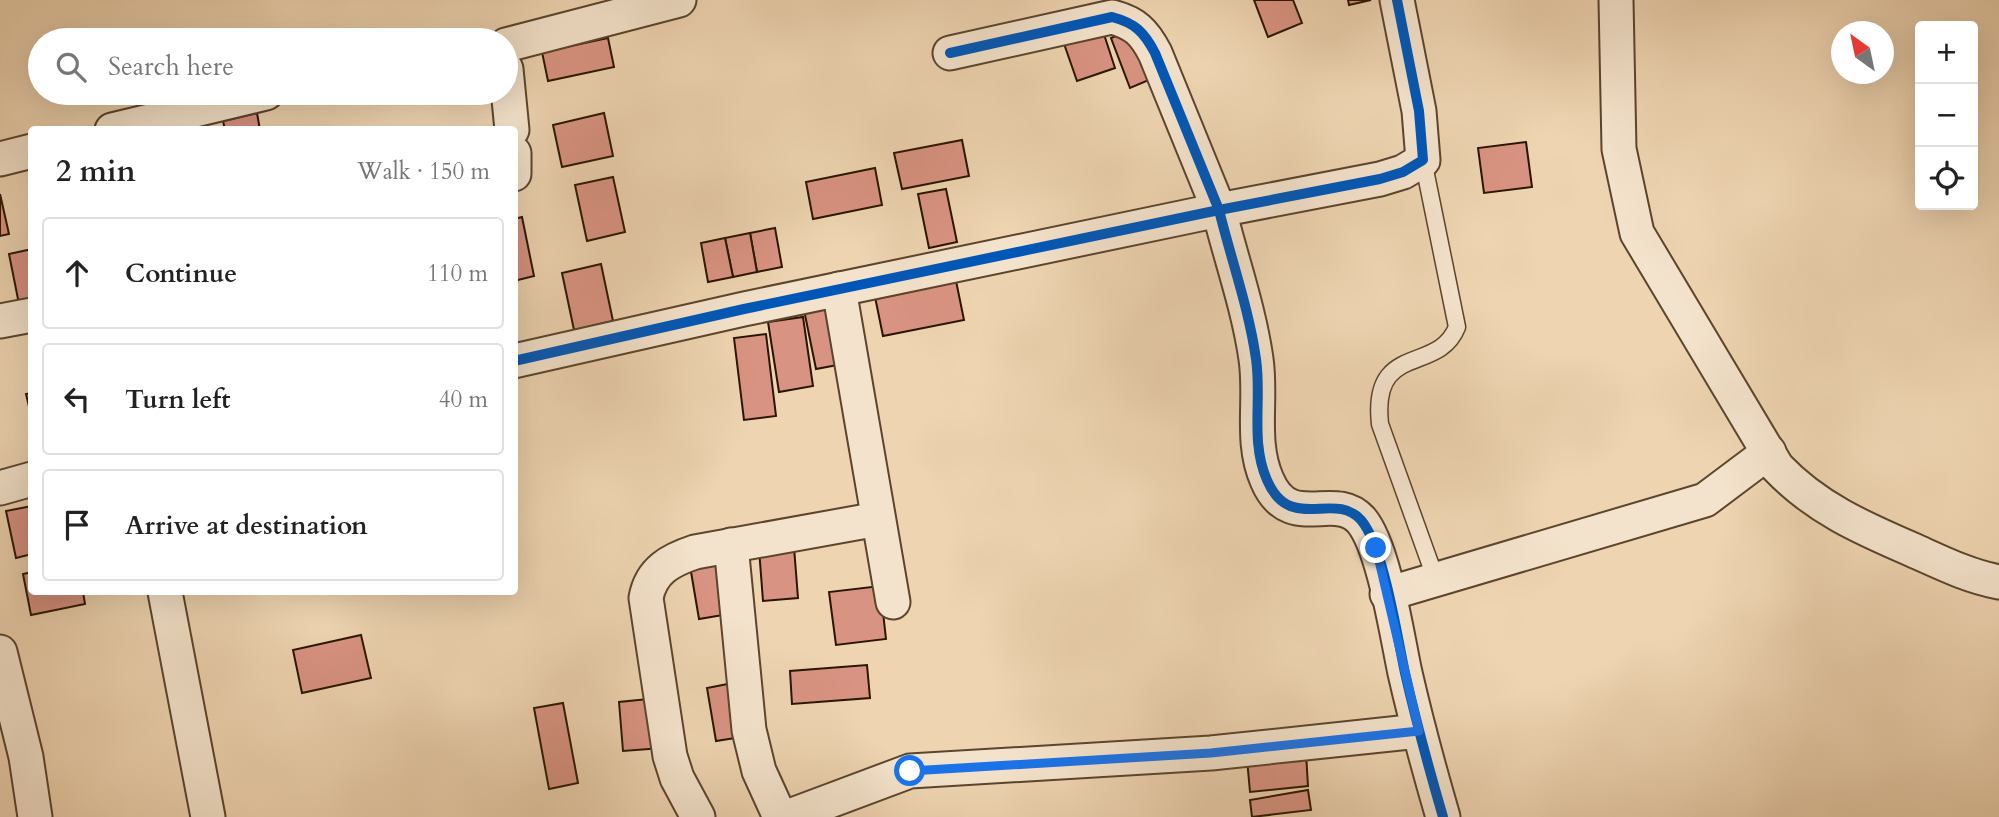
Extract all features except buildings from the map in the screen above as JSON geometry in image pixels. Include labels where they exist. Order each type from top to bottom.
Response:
[{"type":"street","points":[[518,42],[679,0]]},
{"type":"street","points":[[518,360],[839,289],[1403,172],[1423,160],[1419,111],[1397,0]]},
{"type":"street","points":[[1616,0],[1619,149],[1637,233],[1769,452],[1801,492],[1840,518],[1974,577],[1999,582]]},
{"type":"street","points":[[950,53],[1112,17],[1132,22],[1146,36],[1219,210],[1256,360],[1259,454],[1266,480],[1279,502],[1299,510],[1344,510],[1361,520],[1376,548],[1419,731],[1443,817]]},
{"type":"street","points":[[129,126],[216,105]]},
{"type":"street","points":[[510,105],[512,126]]},
{"type":"street","points":[[0,159],[28,151]]},
{"type":"street","points":[[839,289],[893,602]]},
{"type":"street","points":[[0,321],[28,316]]},
{"type":"street","points":[[1387,594],[1704,500],[1769,452]]},
{"type":"street","points":[[0,488],[28,480]]},
{"type":"street","points":[[698,817],[670,756],[646,598],[648,586],[658,571],[674,559],[731,545],[878,519]]},
{"type":"street","points":[[731,545],[749,730],[760,771],[780,817]]},
{"type":"street","points":[[166,595],[208,817]]},
{"type":"street","points":[[0,652],[26,757],[35,817]]},
{"type":"street","points":[[788,817],[910,771],[1211,753],[1419,731]]},
{"type":"lane","points":[[1423,160],[1457,327],[1453,337],[1440,348],[1412,360],[1390,374],[1383,383],[1378,402],[1380,424],[1436,580]]},
{"type":"cycle path","points":[[950,53],[1112,17],[1133,25],[1147,39],[1155,53],[1219,210],[1380,179],[1403,172],[1423,160],[1419,111],[1397,0]]},
{"type":"cycle path","points":[[518,360],[744,309],[1219,210],[1253,340],[1257,374],[1259,451],[1267,480],[1277,496],[1288,505],[1350,512],[1361,520],[1369,533],[1383,571],[1409,691],[1443,817]]},
{"type":"route","points":[[910,771],[948,766],[1211,753],[1419,731],[1376,548]]}]
